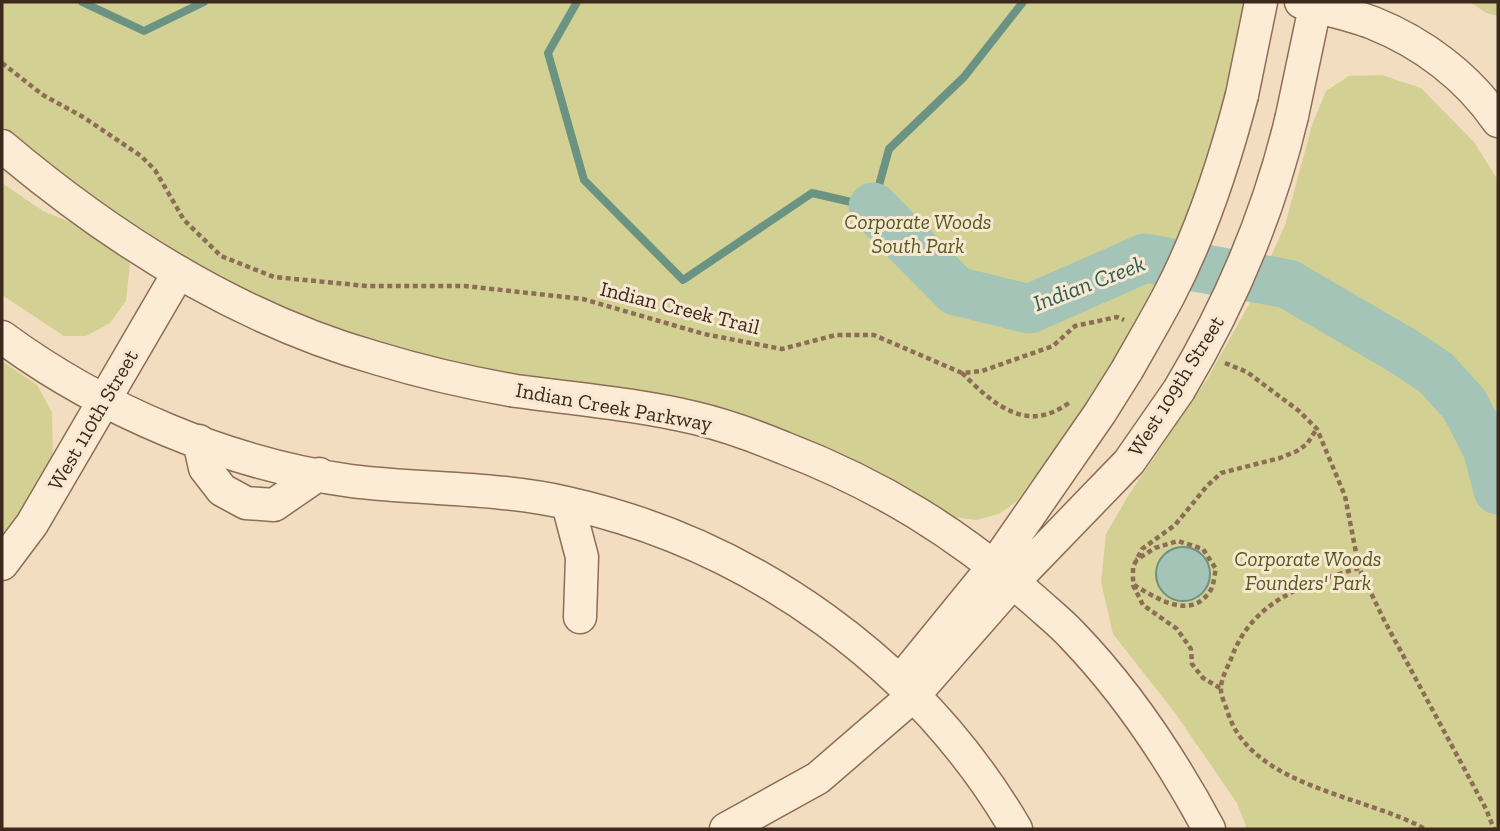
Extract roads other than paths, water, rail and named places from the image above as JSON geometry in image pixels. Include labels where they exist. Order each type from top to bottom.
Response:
[{"type":"street","name":"West 109th Street","points":[[1004,574],[1127,370],[1187,257],[1217,181],[1242,95],[1261,2]]},
{"type":"street","name":"West 109th Street","points":[[726,829],[818,778],[878,727],[907,688],[1004,574],[1129,462],[1179,390],[1234,288],[1275,181],[1292,116],[1310,3]]},
{"type":"street","points":[[1310,3],[1373,23],[1418,46],[1440,60],[1495,107]]},
{"type":"street","name":"Indian Creek Parkway","points":[[2,146],[97,222],[178,272],[240,305],[309,335],[373,358],[441,376],[512,390],[696,418],[816,460],[872,486],[937,523],[1004,574],[1071,634],[1115,684],[1180,776],[1209,829]]},
{"type":"street","name":"West 110th Street","points":[[2,564],[32,524],[178,272]]},
{"type":"street","points":[[2,337],[48,369],[104,401],[187,439],[251,458],[352,481],[508,492],[568,504],[622,518],[679,539],[754,575],[839,631],[907,688],[962,748],[1016,829]]},
{"type":"street","points":[[199,441],[205,468],[213,479],[222,490],[246,503],[274,505],[319,474]]},
{"type":"street","points":[[568,504],[582,557],[580,617]]},
{"type":"waterway","name":"Indian Creek","points":[[82,2],[144,31],[204,2]]},
{"type":"waterway","name":"Indian Creek","points":[[577,2],[548,53],[584,180],[683,280],[812,193],[873,207],[889,149],[964,77],[1023,2]]},
{"type":"waterway","name":"Indian Creek","points":[[873,207],[956,291],[1029,309],[1145,258],[1288,284],[1436,373],[1464,404],[1487,448],[1498,490]]},
{"type":"park label","name":"Corporate Woods South Park","points":[[918,234]]},
{"type":"park label","name":"Corporate Woods Founders' Park","points":[[1308,571]]}]
